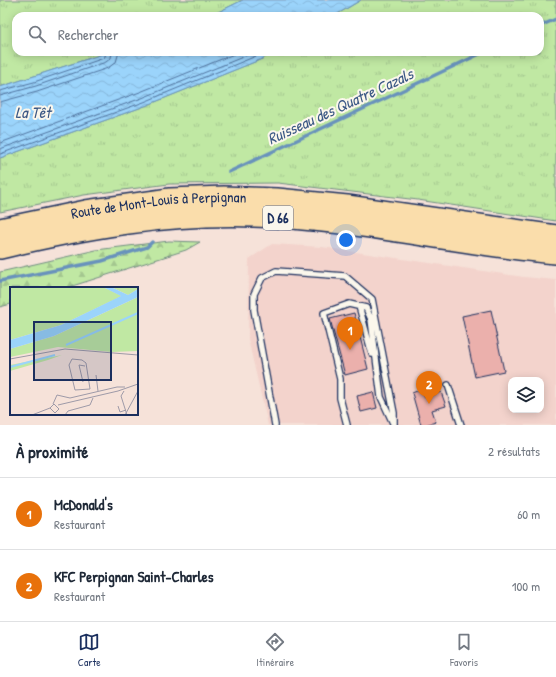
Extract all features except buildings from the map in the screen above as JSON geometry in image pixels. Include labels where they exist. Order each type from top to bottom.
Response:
[{"type":"highway","name":"Route de Mont-Louis à Perpignan","points":[[0,229],[86,211],[170,199],[224,197],[277,198],[347,206],[556,236]]},
{"type":"highway","name":"Route de Mont-Louis à Perpignan","points":[[0,248],[92,228],[167,218],[253,216],[325,221],[476,245],[556,253]]},
{"type":"highway","points":[[528,232],[556,233]]},
{"type":"lane","points":[[275,425],[254,310],[254,294],[262,278],[276,271],[345,276],[372,299],[394,413],[394,425]]},
{"type":"lane","points":[[347,425],[340,398],[340,378],[324,313],[350,304],[359,306],[382,397],[394,425]]},
{"type":"lane","points":[[448,385],[461,425]]},
{"type":"shaded area","points":[[272,244],[322,247],[524,277],[556,280],[556,425],[268,425],[248,339],[249,259]]},
{"type":"green space","points":[[0,0],[243,0],[218,12],[12,12],[12,56],[97,56],[0,87]]},
{"type":"green space","points":[[361,0],[556,0],[556,221],[418,200],[278,183],[169,184],[84,195],[0,212],[0,158],[145,106],[267,56],[544,56],[544,12],[341,12]]},
{"type":"green space","points":[[169,241],[200,242],[186,250],[69,287],[10,287],[10,304],[0,307],[0,272],[96,250]]},
{"type":"water","points":[[243,0],[361,0],[341,12],[218,12]]},
{"type":"water","name":"La Têt","points":[[97,56],[267,56],[145,106],[0,158],[0,87]]},
{"type":"waterway","name":"Ruisseau des Quatre Cazals","points":[[544,24],[556,19]]},
{"type":"waterway","name":"Ruisseau des Quatre Cazals","points":[[229,172],[476,56]]},
{"type":"waterway","name":"Ruisseau des Quatre Cazals","points":[[0,281],[102,261],[147,247],[152,242]]},
{"type":"place","name":"McDonald's","points":[[350,350]]},
{"type":"place","name":"KFC Perpignan Saint-Charles","points":[[429,404]]}]
